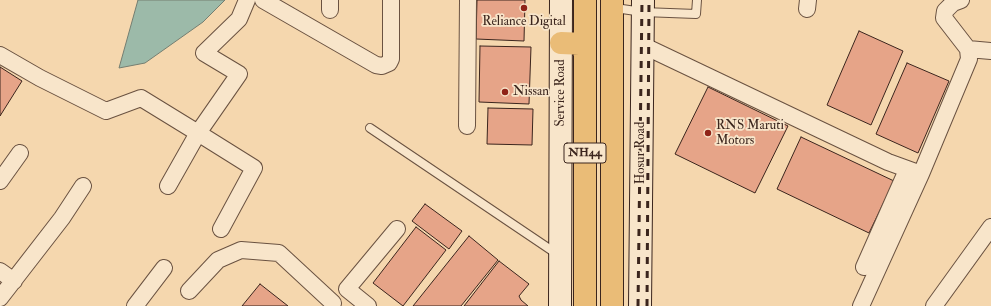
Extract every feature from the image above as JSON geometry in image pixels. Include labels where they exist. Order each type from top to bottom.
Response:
[{"type":"highway","name":"NH44","points":[[585,0],[585,306]]},
{"type":"highway","points":[[594,0],[595,306]]},
{"type":"highway","points":[[612,306],[628,4]]},
{"type":"highway","name":"Hosur Road","points":[[622,306],[628,4]]},
{"type":"highway","points":[[561,43],[585,44]]},
{"type":"street","points":[[168,186],[198,133],[239,74],[204,53],[239,19],[247,0]]},
{"type":"street","points":[[263,0],[376,65],[382,66],[389,63],[391,59],[390,0]]},
{"type":"street","points":[[467,126],[468,0]]},
{"type":"street","name":"Service Road","points":[[560,306],[561,0]]},
{"type":"street","points":[[864,267],[914,172],[969,59],[968,49],[944,18],[945,11],[952,3],[961,0]]},
{"type":"street","name":"Hosur Road","points":[[628,4],[642,44],[640,306]]},
{"type":"street","points":[[642,44],[881,159],[914,172]]},
{"type":"street","points":[[968,49],[991,51]]},
{"type":"street","points":[[0,55],[61,90],[106,111],[141,98],[254,168],[221,229]]},
{"type":"street","points":[[0,181],[20,153]]},
{"type":"street","points":[[861,306],[914,172]]},
{"type":"street","points":[[0,298],[62,218],[83,186]]},
{"type":"street","points":[[934,306],[991,227]]},
{"type":"street","points":[[189,291],[218,260],[241,250],[248,250],[279,253],[331,304],[346,289],[397,229]]},
{"type":"street","points":[[136,306],[164,268]]},
{"type":"street","points":[[0,270],[14,281]]},
{"type":"street","points":[[346,289],[368,306]]},
{"type":"lane","points":[[628,4],[696,14],[697,0]]},
{"type":"lane","points":[[370,128],[559,255]]},
{"type":"shaded area","points":[[138,0],[225,0],[203,22],[145,63],[119,68]]},
{"type":"building","points":[[477,0],[525,0],[524,41],[476,39]]},
{"type":"building","points":[[859,31],[903,51],[871,125],[827,105]]},
{"type":"building","points":[[480,46],[531,47],[529,104],[479,102]]},
{"type":"building","points":[[907,63],[949,81],[918,153],[876,134]]},
{"type":"building","points":[[0,67],[22,81],[0,116]]},
{"type":"building","points":[[708,87],[788,126],[755,193],[675,154]]},
{"type":"building","points":[[488,108],[533,109],[532,145],[487,144]]},
{"type":"building","points":[[801,137],[894,181],[869,233],[777,189]]},
{"type":"building","points":[[425,204],[462,231],[449,249],[412,221]]},
{"type":"building","points":[[416,227],[446,250],[403,306],[373,283]]},
{"type":"building","points":[[469,236],[498,260],[461,306],[413,306]]},
{"type":"building","points":[[499,261],[529,284],[519,296],[528,306],[464,306]]},
{"type":"building","points":[[260,284],[288,306],[242,306]]},
{"type":"railway","points":[[638,306],[642,0]]},
{"type":"railway","points":[[647,306],[649,0]]},
{"type":"place","name":"Reliance Digital","points":[[524,8]]},
{"type":"place","name":"Nissan","points":[[505,92]]},
{"type":"place","name":"RNS Maruti Motors","points":[[708,133]]}]
